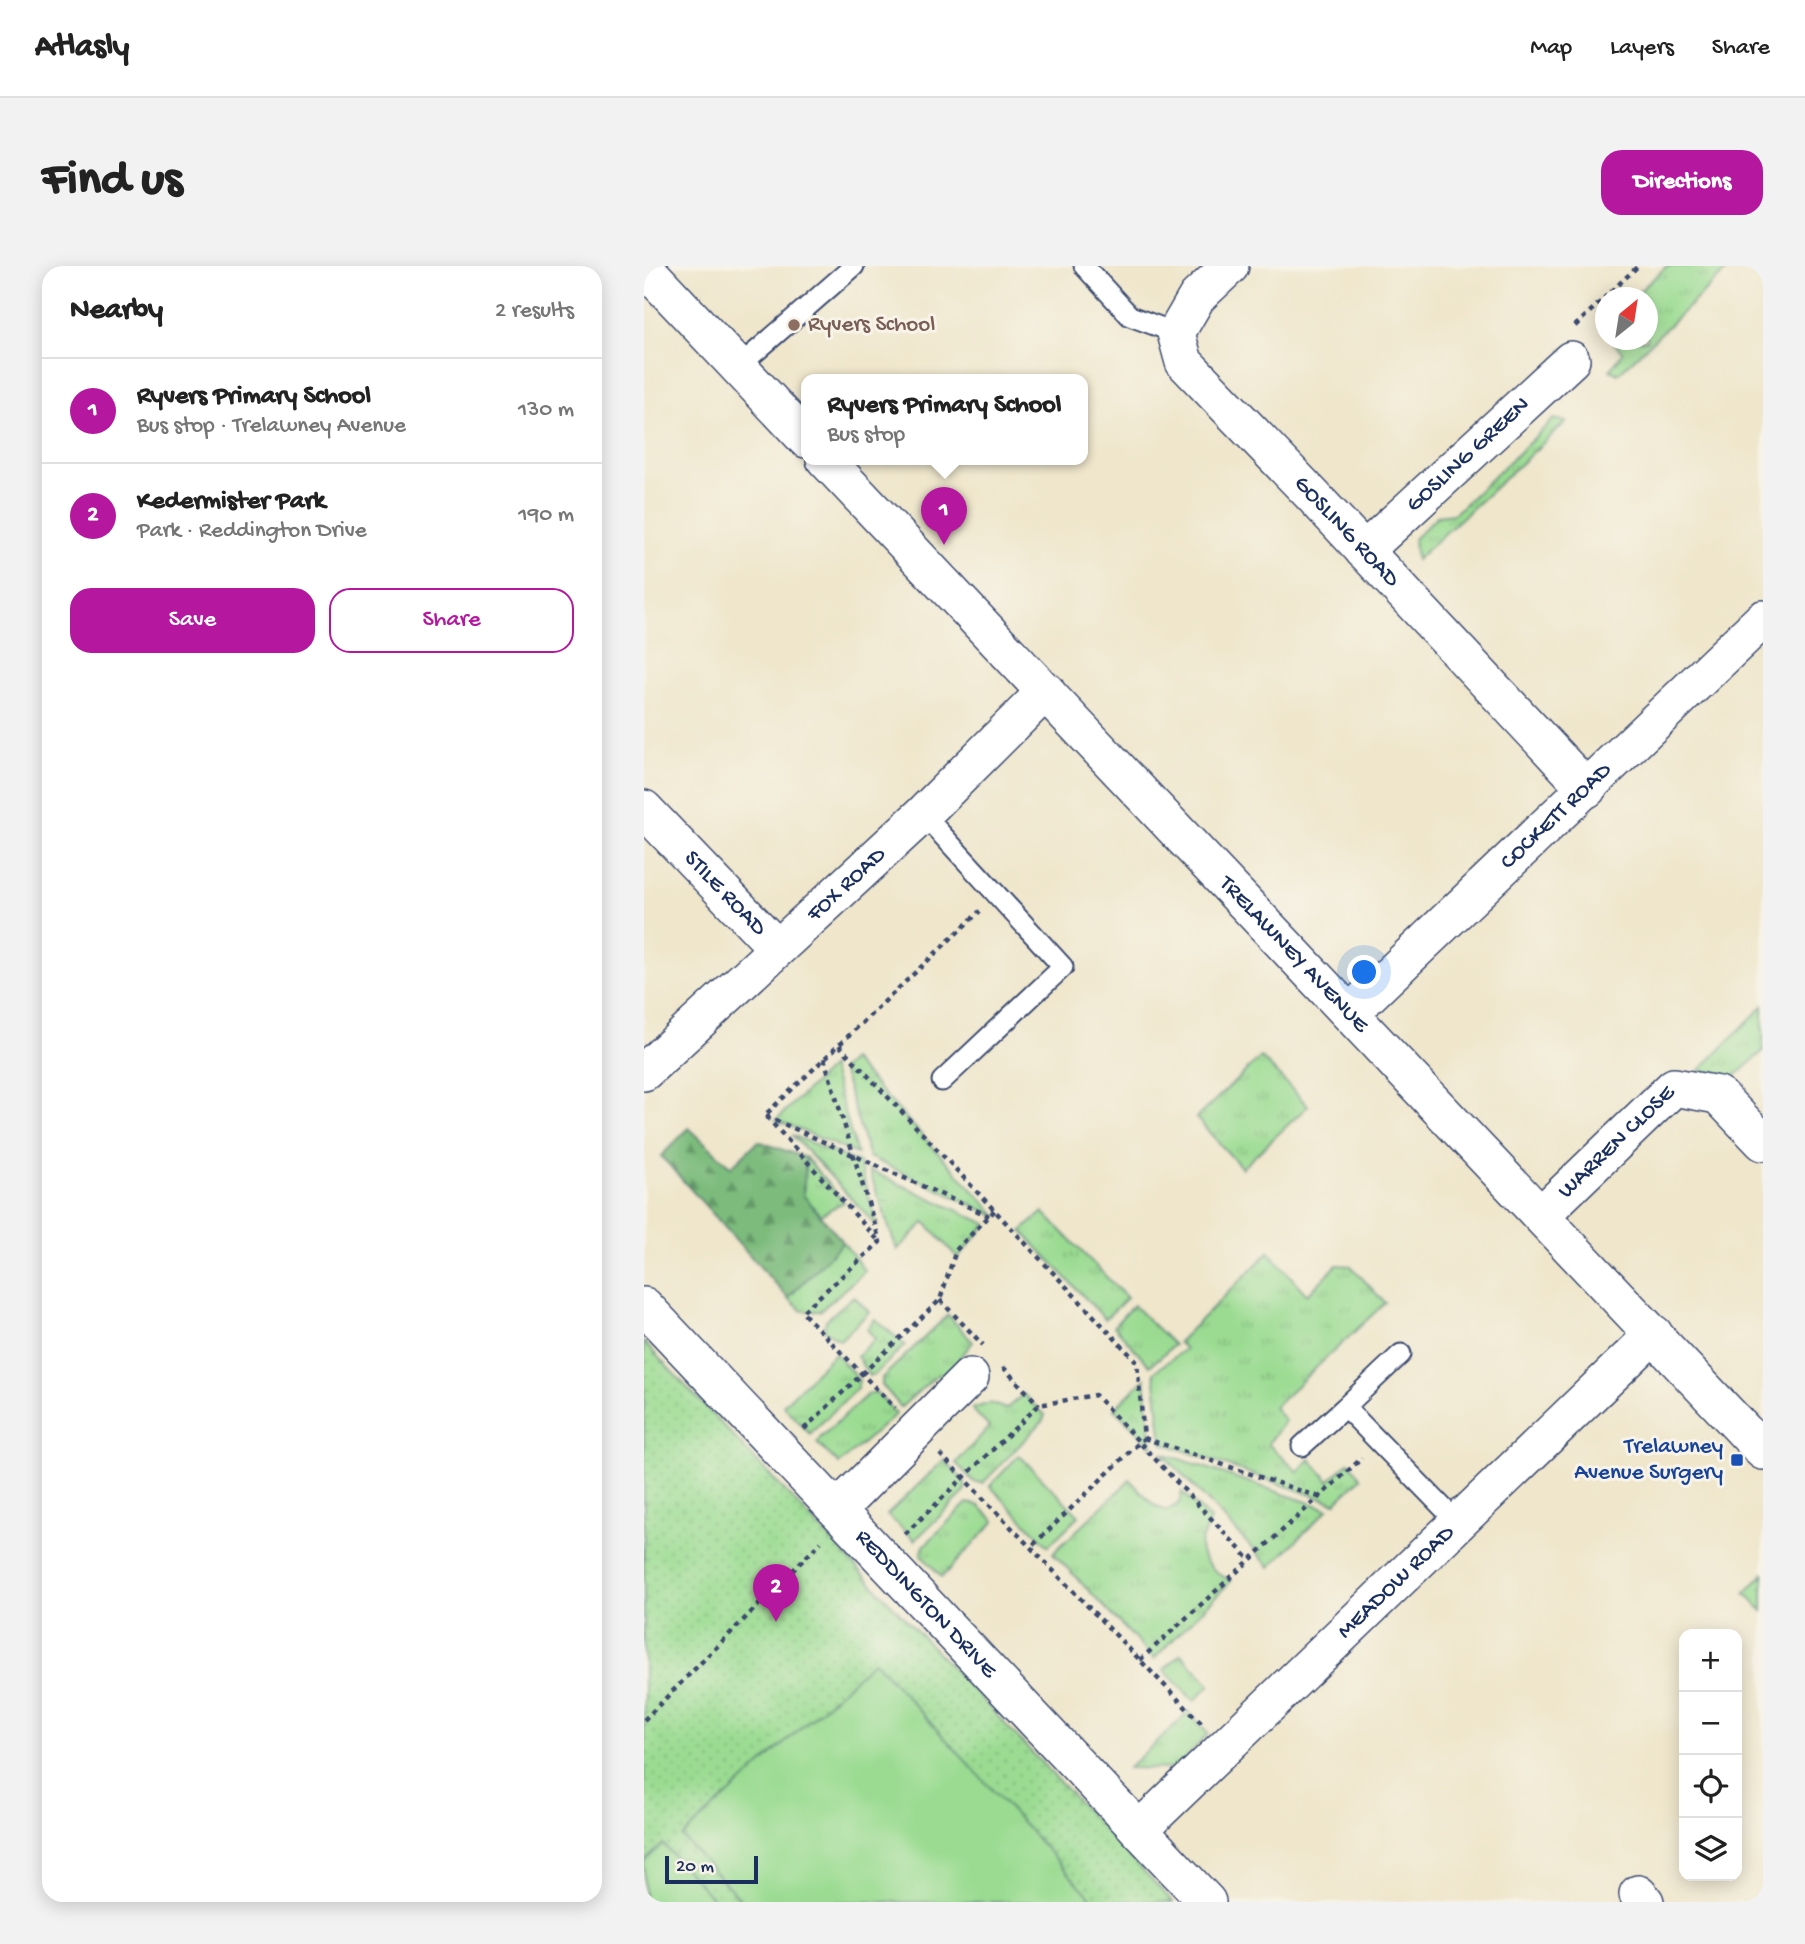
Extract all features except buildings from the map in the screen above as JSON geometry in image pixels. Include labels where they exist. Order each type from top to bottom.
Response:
[{"type":"street","points":[[1176,333],[1197,297],[1230,266]]},
{"type":"street","points":[[651,287],[737,368],[801,434]]},
{"type":"street","name":"GOSLING ROAD","points":[[1176,333],[1184,362],[1587,789]]},
{"type":"street","name":"GOSLING GREEN","points":[[1364,551],[1571,359]]},
{"type":"street","name":"TRELAWNEY AVENUE","points":[[831,465],[1763,1451]]},
{"type":"street","name":"COCKETT ROAD","points":[[1350,1013],[1763,619]]},
{"type":"street","name":"FOX ROAD","points":[[644,1072],[923,814],[1046,691]]},
{"type":"street","name":"STILE ROAD","points":[[644,809],[777,948]]},
{"type":"street","name":"WARREN CLOSE","points":[[1541,1215],[1674,1087],[1718,1095],[1763,1142]]},
{"type":"street","name":"REDDINGTON DRIVE","points":[[644,1306],[1206,1902]]},
{"type":"street","name":"MEADOW ROAD","points":[[1139,1830],[1654,1334]]},
{"type":"street","points":[[841,1515],[970,1377]]},
{"type":"lane","points":[[737,368],[854,266]]},
{"type":"lane","points":[[1084,266],[1130,316],[1176,333]]},
{"type":"lane","points":[[923,814],[1063,967],[942,1081]]},
{"type":"lane","points":[[1302,1446],[1401,1354]]},
{"type":"lane","points":[[1345,1407],[1457,1522]]},
{"type":"path","points":[[1571,359],[1570,331],[1638,266]]},
{"type":"path","points":[[765,1115],[998,894]]},
{"type":"path","points":[[839,1045],[1137,1362],[1141,1440],[1030,1548]]},
{"type":"path","points":[[765,1115],[989,1216]]},
{"type":"path","points":[[765,1115],[880,1242]]},
{"type":"path","points":[[781,1451],[940,1300],[956,1250],[995,1210]]},
{"type":"path","points":[[881,1557],[1039,1405],[1095,1395],[1141,1440],[1250,1560]]},
{"type":"path","points":[[1141,1440],[1319,1497]]},
{"type":"path","points":[[1140,1660],[1379,1442]]},
{"type":"path","points":[[644,1720],[841,1515]]},
{"type":"green space","points":[[1667,266],[1731,266],[1658,336],[1658,287],[1644,287]]},
{"type":"green space","points":[[1620,350],[1643,350],[1618,374],[1610,370],[1623,353]]},
{"type":"green space","points":[[1554,419],[1566,422],[1416,560],[1414,539],[1437,516],[1454,514]]},
{"type":"green space","points":[[1763,1006],[1763,1051],[1731,1080],[1718,1072],[1698,1072]]},
{"type":"green space","points":[[1261,1057],[1308,1106],[1242,1168],[1196,1118]]},
{"type":"green space","points":[[852,1060],[998,1217],[869,1157],[842,1069]]},
{"type":"green space","points":[[831,1067],[857,1154],[776,1120]]},
{"type":"green space","points":[[689,1128],[731,1167],[758,1141],[806,1158],[803,1195],[843,1242],[788,1298],[661,1156]]},
{"type":"green space","points":[[792,1135],[859,1163],[878,1227]]},
{"type":"green space","points":[[806,1158],[844,1202],[820,1215],[803,1195]]},
{"type":"green space","points":[[869,1170],[987,1224],[958,1258],[925,1222],[897,1250]]},
{"type":"green space","points":[[1043,1212],[1127,1298],[1105,1319],[1022,1231]]},
{"type":"green space","points":[[843,1242],[865,1271],[820,1311],[802,1311],[788,1298]]},
{"type":"green space","points":[[1269,1252],[1307,1295],[1337,1265],[1351,1266],[1385,1303],[1274,1407],[1285,1421],[1268,1444],[1298,1472],[1310,1459],[1329,1481],[1349,1462],[1361,1478],[1335,1503],[1162,1443],[1154,1372],[1185,1349],[1178,1342]]},
{"type":"green space","points":[[854,1296],[869,1312],[840,1340],[824,1330],[826,1320]]},
{"type":"green space","points":[[1133,1305],[1174,1345],[1150,1366],[1114,1326]]},
{"type":"green space","points":[[948,1315],[973,1342],[960,1357],[962,1377],[955,1391],[938,1374],[901,1407],[882,1385],[882,1378]]},
{"type":"green space","points":[[875,1319],[905,1345],[875,1374],[869,1376],[857,1356],[875,1339],[867,1329]]},
{"type":"green space","points":[[644,1342],[1173,1902],[644,1902]]},
{"type":"green space","points":[[835,1353],[859,1380],[857,1388],[810,1434],[783,1405]]},
{"type":"green space","points":[[1145,1379],[1152,1446],[1114,1409]]},
{"type":"green space","points":[[876,1392],[896,1414],[839,1464],[817,1443],[868,1394]]},
{"type":"green space","points":[[1023,1394],[1045,1415],[1042,1422],[983,1483],[974,1482],[956,1463],[989,1427],[972,1409],[990,1403],[1006,1409]]},
{"type":"green space","points":[[1162,1453],[1328,1509],[1270,1567]]},
{"type":"green space","points":[[1019,1455],[1079,1516],[1048,1546],[990,1486]]},
{"type":"green space","points":[[944,1460],[965,1482],[965,1492],[915,1540],[887,1515]]},
{"type":"green space","points":[[1130,1480],[1153,1504],[1166,1511],[1179,1504],[1182,1492],[1210,1519],[1201,1541],[1202,1554],[1214,1570],[1231,1581],[1154,1659],[1053,1553]]},
{"type":"green space","points":[[967,1503],[978,1505],[995,1521],[942,1577],[921,1555],[924,1546]]},
{"type":"green space","points":[[1763,1574],[1763,1611],[1745,1593]]},
{"type":"green space","points":[[1181,1654],[1210,1685],[1194,1701],[1164,1670]]},
{"type":"green space","points":[[874,1661],[1095,1902],[743,1902],[682,1837]]},
{"type":"green space","points":[[1189,1712],[1208,1734],[1176,1769],[1128,1768]]},
{"type":"green space","points":[[663,1844],[716,1902],[644,1902],[644,1862]]},
{"type":"place","name":"Ryvers School","points":[[794,325]]},
{"type":"place","name":"Ryvers Primary School","points":[[944,545]]},
{"type":"place","name":"Trelawney Avenue Surgery","points":[[1737,1460]]},
{"type":"place","name":"Kedermister Park","points":[[776,1622]]}]
